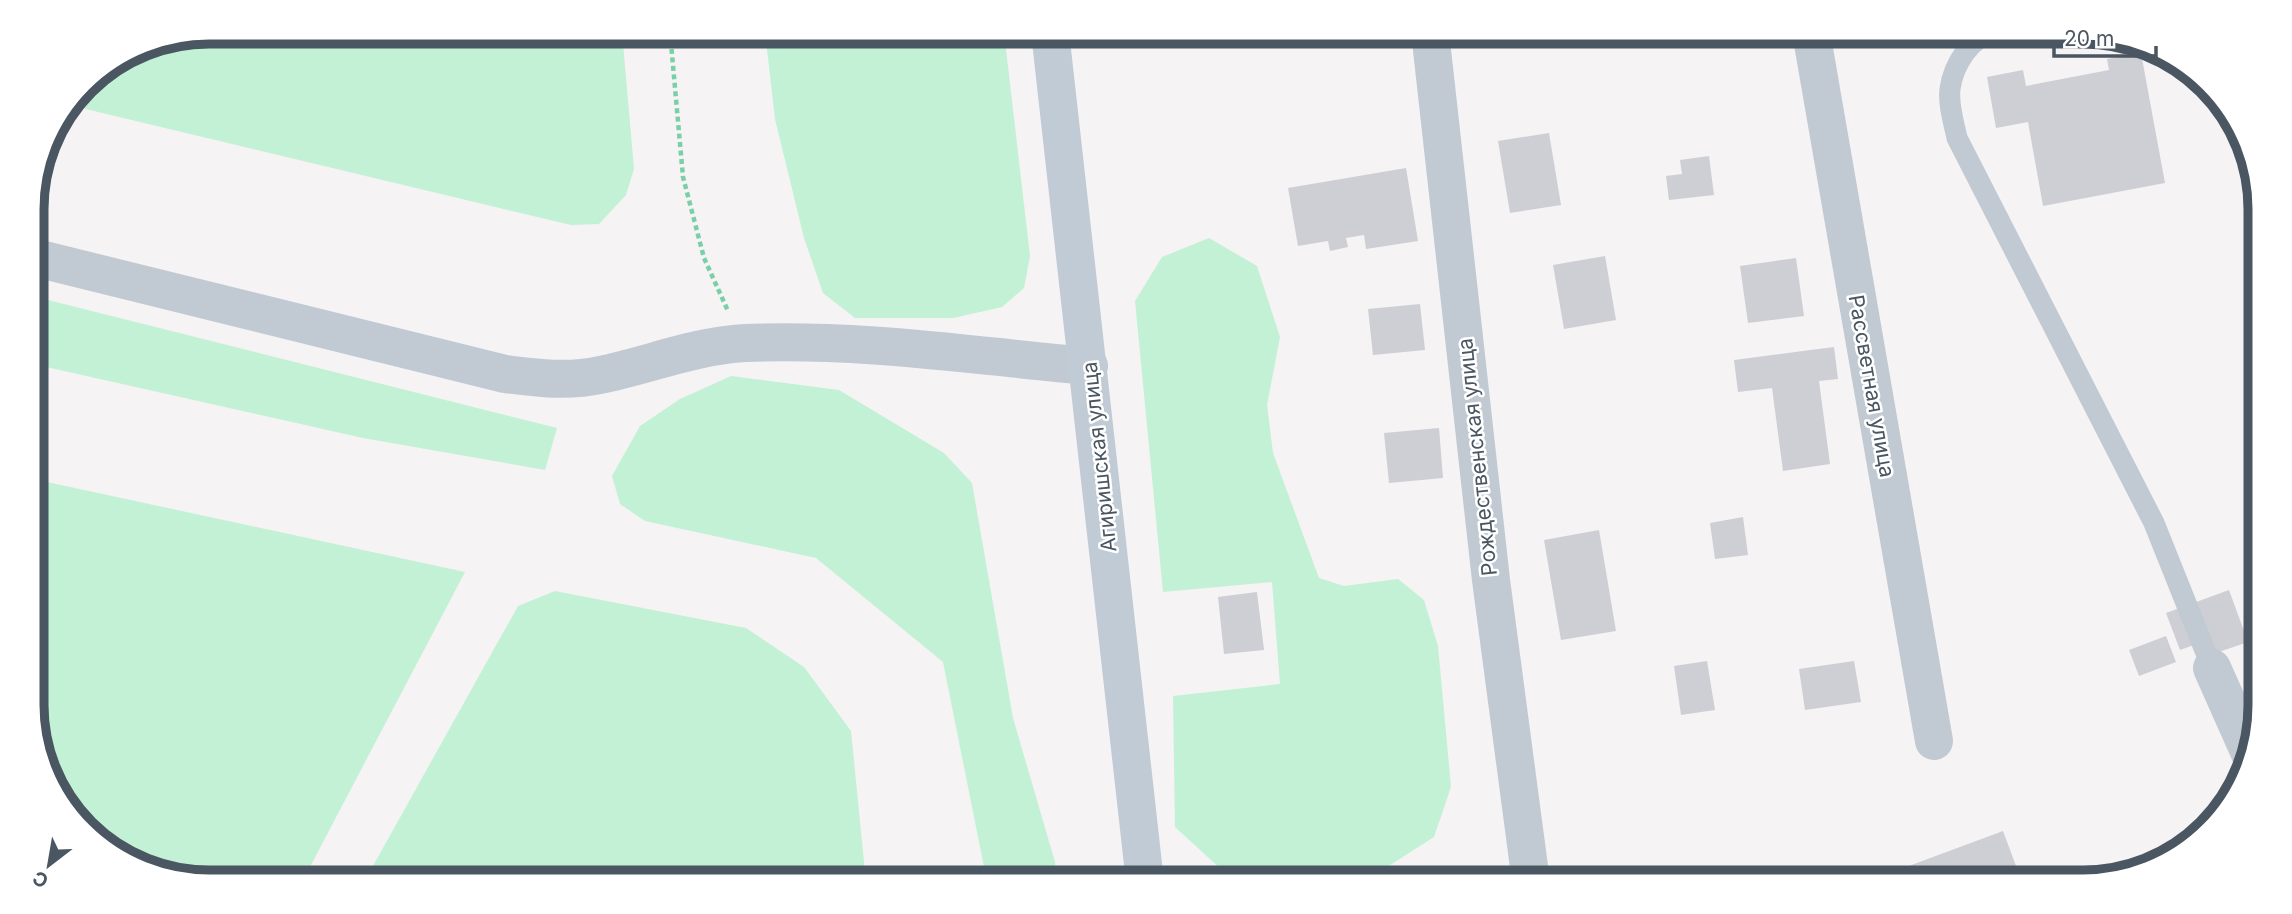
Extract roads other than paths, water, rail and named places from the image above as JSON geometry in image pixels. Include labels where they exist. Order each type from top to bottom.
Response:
[{"type":"street","name":"Агиришская улица","points":[[1051,44],[1090,366],[1143,870]]},
{"type":"street","name":"Рождественская улица","points":[[1431,44],[1491,580],[1529,870]]},
{"type":"street","name":"Рассветная улица","points":[[1813,44],[1934,741]]},
{"type":"street","points":[[44,260],[505,374],[553,380],[599,376],[677,353],[743,343],[811,342],[1090,366]]},
{"type":"street","points":[[2212,668],[2244,741]]},
{"type":"lane","points":[[1972,44],[1958,64],[1950,89],[1957,138],[2154,523],[2212,668]]}]
